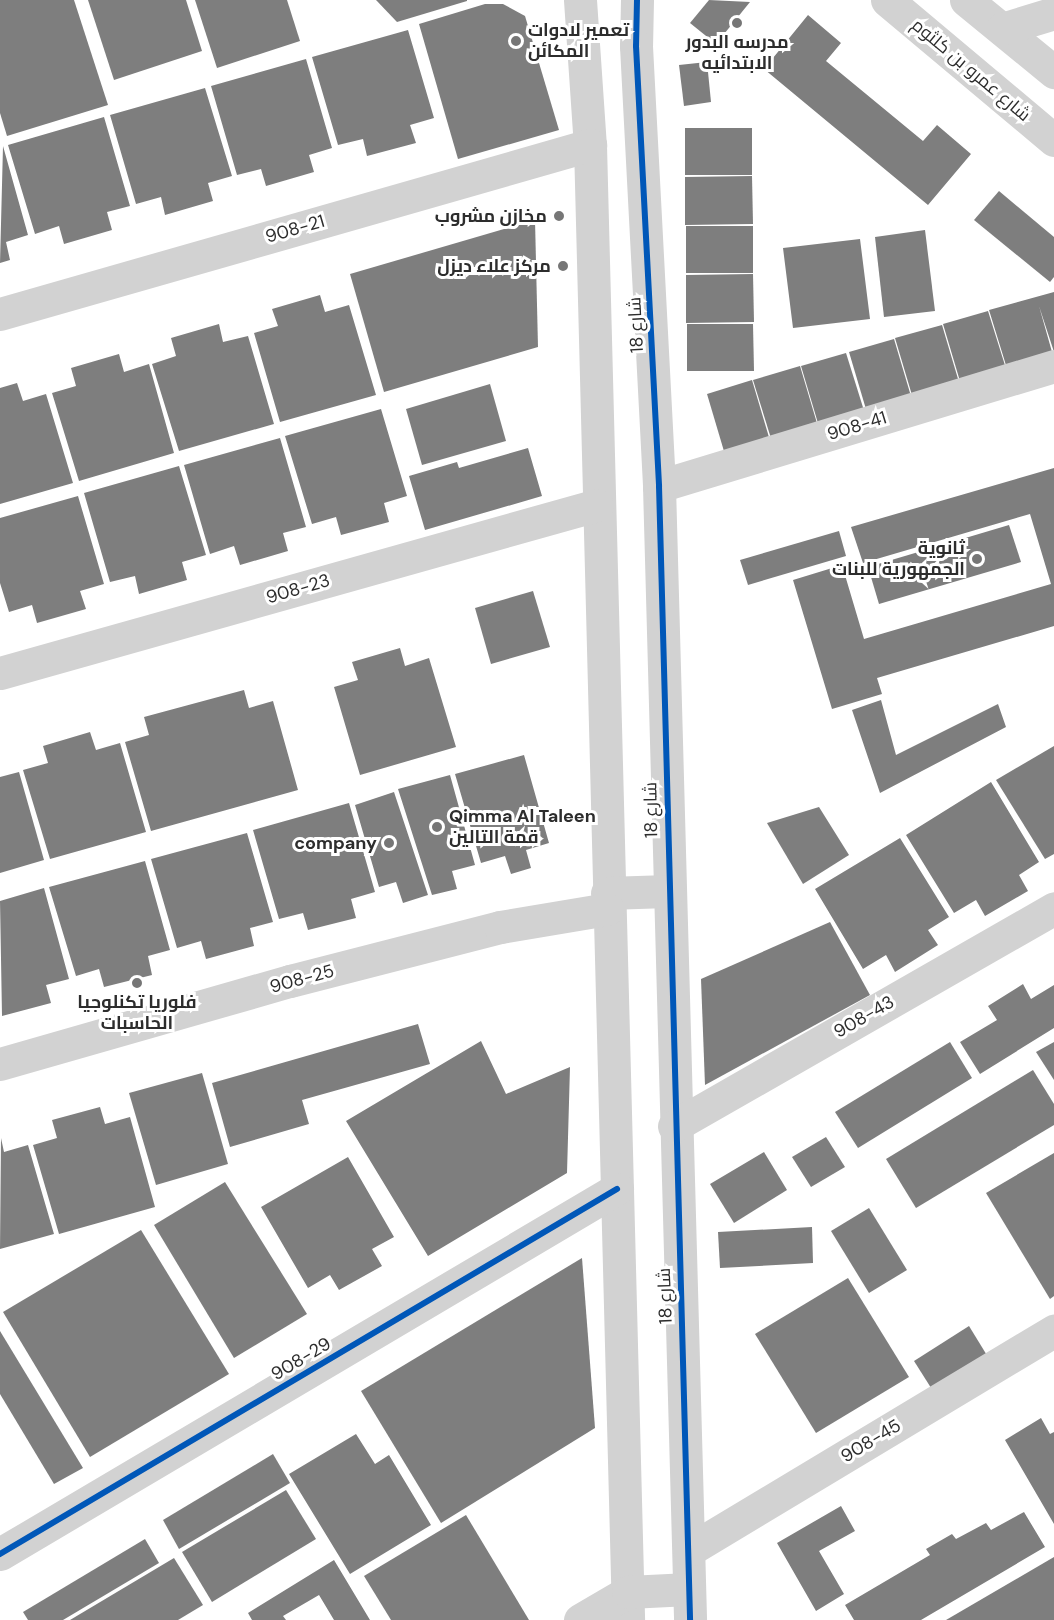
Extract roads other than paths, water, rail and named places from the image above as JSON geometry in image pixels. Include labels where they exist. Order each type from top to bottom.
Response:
[{"type":"street","points":[[580,0],[590,145],[607,901],[628,1606]]},
{"type":"street","name":"شارع 18","points":[[637,0],[636,46],[659,486],[674,1126],[689,1604]]},
{"type":"street","name":"شارع عمرو بن كلثوم","points":[[887,0],[1054,140]]},
{"type":"street","points":[[966,0],[1054,72]]},
{"type":"street","points":[[1002,29],[1054,13]]},
{"type":"street","name":"908-21","points":[[0,314],[590,145]]},
{"type":"street","name":"908-41","points":[[659,486],[1054,366]]},
{"type":"street","name":"908-23","points":[[0,673],[597,506]]},
{"type":"street","name":"908-25","points":[[0,1064],[290,981],[607,901],[668,891]]},
{"type":"street","name":"908-43","points":[[674,1126],[1054,908]]},
{"type":"street","name":"908-29","points":[[0,1554],[616,1189]]},
{"type":"street","name":"908-45","points":[[689,1550],[1054,1331]]},
{"type":"street","points":[[580,1620],[628,1606],[689,1604]]},
{"type":"place","name":"مدرسه البدور الابتدائيه","points":[[737,23]]},
{"type":"place","name":"تعمير لادوات المكائن","points":[[516,41]]},
{"type":"place","name":"مخازن مشروب","points":[[559,216]]},
{"type":"place","name":"مركز علاء ديزل","points":[[563,266]]},
{"type":"place","name":"ثانوية الجمهورية للبنات","points":[[977,559]]},
{"type":"place","name":"Qimma Al Taleen قمة التالين","points":[[437,827]]},
{"type":"place","name":"company","points":[[389,843]]},
{"type":"place","name":"فلوريا تكنلوجيا الحاسبات","points":[[137,983]]}]
